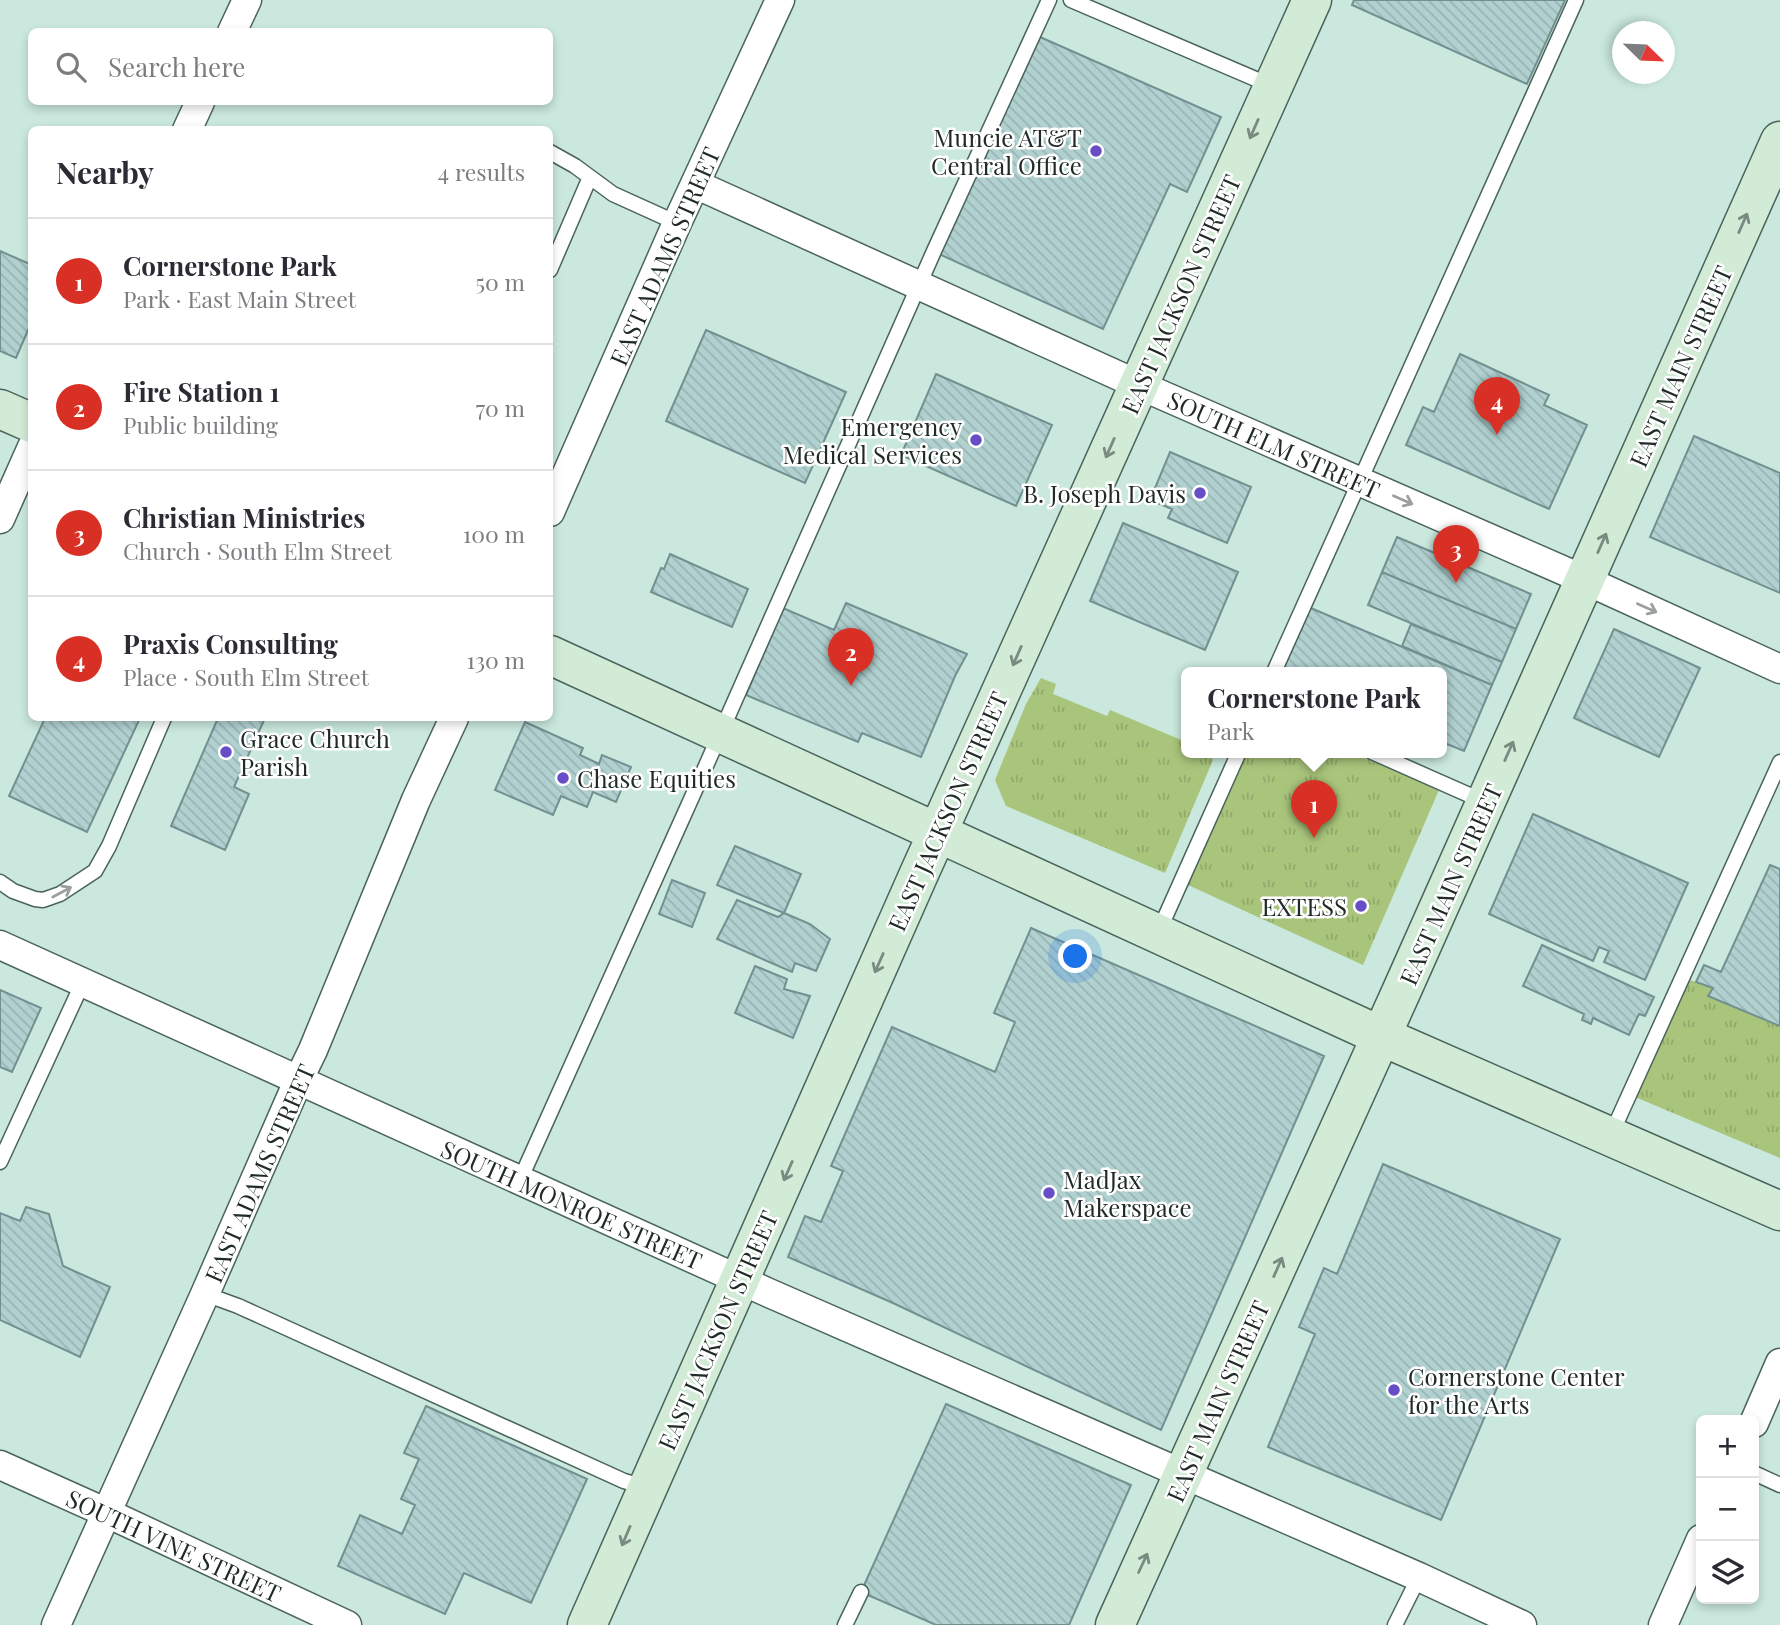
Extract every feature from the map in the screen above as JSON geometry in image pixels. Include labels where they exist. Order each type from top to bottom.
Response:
[{"type":"main road","name":"EAST JACKSON STREET","points":[[587,1625],[937,833],[1312,0]]},
{"type":"main road","name":"EAST MAIN STREET","points":[[1115,1625],[1381,1037],[1780,141]]},
{"type":"main road","points":[[0,409],[28,421]]},
{"type":"main road","points":[[553,656],[1381,1037],[1780,1211]]},
{"type":"street","points":[[234,28],[247,0]]},
{"type":"street","name":"EAST ADAMS STREET","points":[[553,505],[677,223],[780,0]]},
{"type":"street","points":[[189,126],[199,105]]},
{"type":"street","name":"SOUTH ELM STREET","points":[[695,184],[1139,385],[1780,668]]},
{"type":"street","points":[[0,519],[28,456]]},
{"type":"street","name":"EAST ADAMS STREET","points":[[56,1625],[318,1037],[416,800],[453,721]]},
{"type":"street","name":"SOUTH MONROE STREET","points":[[0,945],[739,1280],[1419,1577],[1522,1625]]},
{"type":"street","points":[[1757,1415],[1780,1363]]},
{"type":"street","name":"SOUTH VINE STREET","points":[[0,1465],[338,1623]]},
{"type":"street","points":[[1663,1625],[1700,1541]]},
{"type":"lane","points":[[520,1180],[1049,0]]},
{"type":"lane","points":[[1072,0],[1273,87]]},
{"type":"lane","points":[[1276,667],[1576,0]]},
{"type":"lane","points":[[553,154],[613,194],[677,223]]},
{"type":"lane","points":[[553,263],[590,177]]},
{"type":"lane","points":[[0,882],[13,891],[43,900],[60,894],[94,871],[109,846],[162,721]]},
{"type":"lane","points":[[1157,934],[1235,758]]},
{"type":"lane","points":[[1385,758],[1486,802]]},
{"type":"lane","points":[[1610,1137],[1780,762]]},
{"type":"lane","points":[[0,1162],[83,982]]},
{"type":"lane","points":[[205,1294],[238,1306],[647,1488]]},
{"type":"lane","points":[[1759,1475],[1780,1485]]},
{"type":"lane","points":[[1395,1625],[1419,1577]]},
{"type":"lane","points":[[845,1625],[861,1592]]},
{"type":"green space","points":[[1041,678],[1056,684],[1053,694],[1107,716],[1110,710],[1181,740],[1181,758],[1213,760],[1165,873],[1006,806],[995,780],[1026,704]]},
{"type":"green space","points":[[1245,758],[1364,758],[1439,790],[1363,965],[1188,885]]},
{"type":"green space","points":[[1687,979],[1713,988],[1709,996],[1780,1026],[1780,1158],[1635,1097]]},
{"type":"building","points":[[1354,0],[1565,0],[1527,84],[1352,5]]},
{"type":"building","name":"Muncie AT&T Central Office","points":[[1040,37],[1221,117],[1187,192],[1170,184],[1103,329],[939,254]]},
{"type":"building","points":[[0,251],[28,263],[28,330],[16,358],[0,351]]},
{"type":"building","points":[[706,330],[846,392],[805,483],[666,421]]},
{"type":"building","points":[[1460,354],[1549,395],[1544,405],[1587,425],[1549,509],[1406,445],[1423,407],[1434,412]]},
{"type":"building","name":"Emergency Medical Services","points":[[936,374],[1052,425],[1016,506],[901,455]]},
{"type":"building","points":[[1694,436],[1780,473],[1780,593],[1650,537]]},
{"type":"building","name":"B. Joseph Davis","points":[[1170,452],[1251,487],[1227,543],[1168,518],[1172,509],[1150,500]]},
{"type":"building","points":[[1123,523],[1238,572],[1205,650],[1090,601]]},
{"type":"building","points":[[1397,537],[1531,594],[1516,629],[1382,572]]},
{"type":"building","points":[[670,554],[748,589],[732,627],[651,592]]},
{"type":"building","points":[[1382,572],[1516,629],[1502,662],[1368,605]]},
{"type":"building","points":[[846,603],[967,654],[921,757],[862,733],[858,742],[746,695],[783,608],[834,630]]},
{"type":"building","points":[[1306,606],[1492,685],[1464,751],[1447,744],[1447,667],[1280,667]]},
{"type":"building","points":[[1411,624],[1502,662],[1492,685],[1402,646]]},
{"type":"building","points":[[1614,629],[1700,668],[1659,757],[1574,718]]},
{"type":"building","points":[[44,721],[139,721],[87,832],[9,796]]},
{"type":"building","name":"Grace Church Parish","points":[[217,721],[264,721],[234,787],[249,794],[225,850],[171,826]]},
{"type":"building","name":"Chase Equities","points":[[525,722],[583,748],[580,755],[599,764],[602,755],[631,767],[616,802],[593,792],[587,807],[561,796],[553,815],[495,790]]},
{"type":"building","points":[[1533,814],[1688,883],[1645,980],[1604,962],[1609,951],[1599,947],[1593,961],[1489,914]]},
{"type":"building","points":[[735,846],[801,874],[784,913],[717,885]]},
{"type":"building","points":[[1770,865],[1780,869],[1780,1026],[1708,996],[1713,988],[1696,982],[1704,965],[1721,972]]},
{"type":"building","points":[[672,880],[705,893],[692,927],[659,914]]},
{"type":"building","points":[[737,900],[778,917],[784,913],[810,924],[830,939],[816,971],[795,963],[792,972],[717,939]]},
{"type":"building","name":"MadJax Makerspace","points":[[1031,928],[1324,1056],[1161,1430],[893,1303],[788,1257],[805,1216],[821,1222],[843,1171],[831,1166],[892,1027],[995,1072],[1015,1022],[994,1013]]},
{"type":"building","points":[[1542,945],[1654,997],[1645,1016],[1639,1014],[1629,1035],[1593,1018],[1591,1024],[1582,1020],[1584,1014],[1523,986]]},
{"type":"building","points":[[755,966],[787,979],[784,989],[810,996],[793,1038],[735,1013]]},
{"type":"building","points":[[0,990],[41,1008],[12,1072],[0,1067]]},
{"type":"building","name":"Cornerstone Center for the Arts","points":[[1383,1164],[1560,1239],[1441,1520],[1268,1447],[1315,1334],[1299,1327],[1324,1268],[1337,1274]]},
{"type":"building","points":[[26,1207],[49,1214],[63,1266],[110,1287],[80,1357],[0,1320],[0,1213],[20,1221]]},
{"type":"building","points":[[946,1404],[1131,1485],[1069,1625],[936,1625],[861,1592]]},
{"type":"building","points":[[426,1406],[587,1479],[531,1603],[464,1573],[445,1614],[338,1566],[360,1515],[402,1534],[415,1505],[401,1499],[419,1459],[404,1453]]},
{"type":"place","name":"Muncie AT&T Central Office","points":[[1096,151]]},
{"type":"place","name":"Praxis Consulting","points":[[1497,435]]},
{"type":"place","name":"Emergency Medical Services","points":[[976,440]]},
{"type":"place","name":"B. Joseph Davis","points":[[1200,493]]},
{"type":"place","name":"Christian Ministries","points":[[1456,583]]},
{"type":"place","name":"Fire Station 1","points":[[851,686]]},
{"type":"place","name":"Grace Church Parish","points":[[226,752]]},
{"type":"place","name":"Chase Equities","points":[[563,778]]},
{"type":"place","name":"Cornerstone Park","points":[[1314,838]]},
{"type":"place","name":"EXTESS","points":[[1361,906]]},
{"type":"place","name":"MadJax Makerspace","points":[[1049,1193]]},
{"type":"place","name":"Cornerstone Center for the Arts","points":[[1394,1390]]}]
